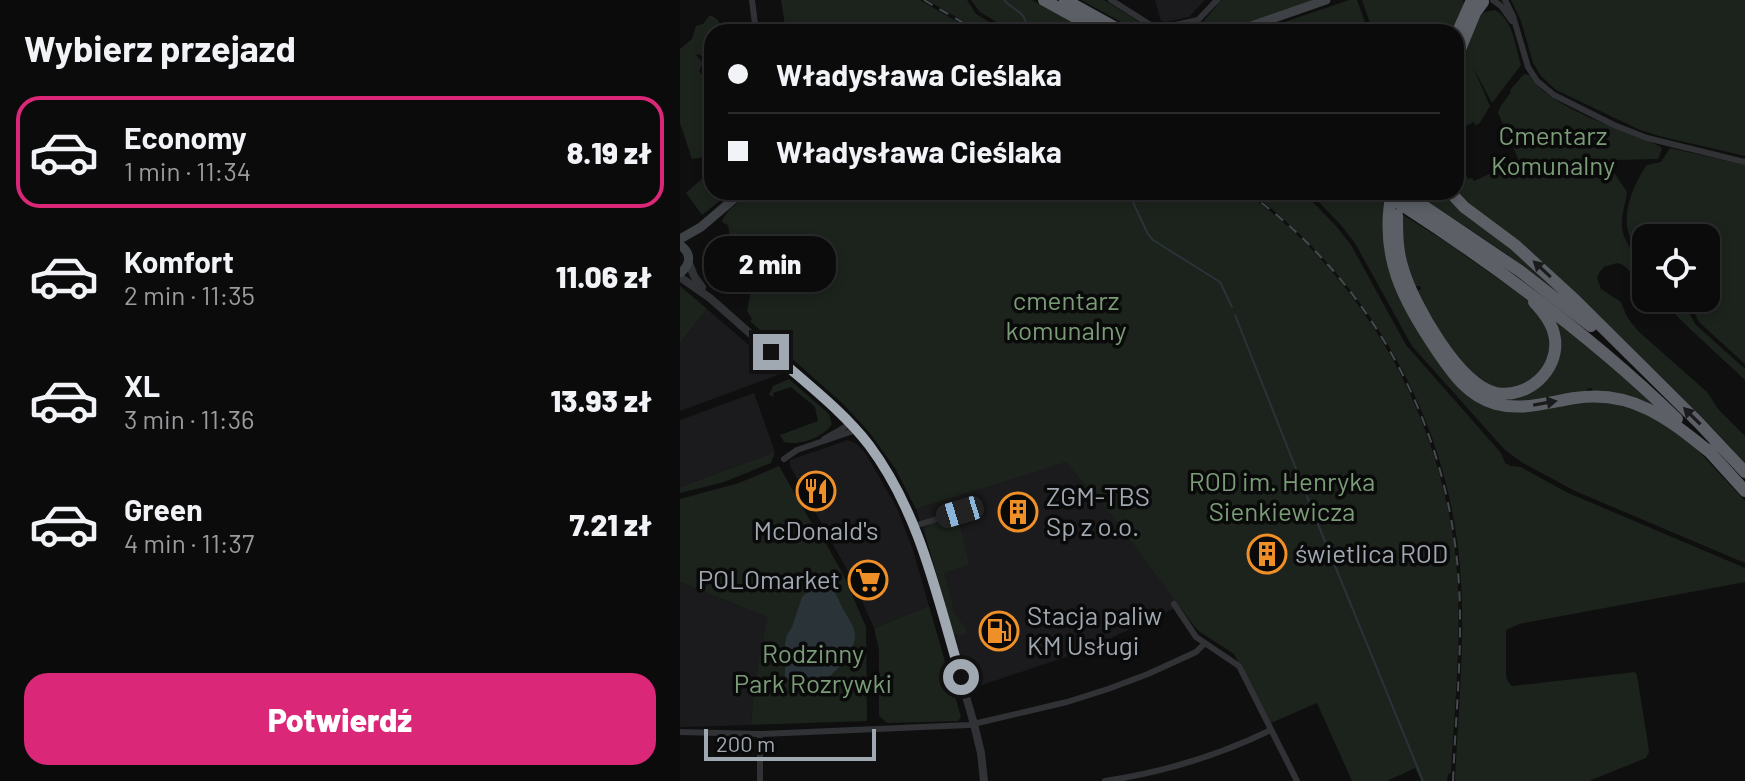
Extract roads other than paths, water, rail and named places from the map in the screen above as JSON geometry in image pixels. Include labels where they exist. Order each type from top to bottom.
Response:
[{"type":"highway","points":[[1044,0],[1088,24]]},
{"type":"highway","points":[[1065,0],[1108,24]]},
{"type":"highway","points":[[1464,26],[1483,1]]},
{"type":"highway","points":[[1464,39],[1483,1]]},
{"type":"highway","points":[[1387,200],[1390,249],[1403,295],[1453,374],[1472,393],[1486,401],[1516,407],[1587,397],[1627,401],[1650,409],[1670,421],[1712,454]]},
{"type":"highway","points":[[1402,200],[1397,214],[1398,250],[1406,282],[1416,303],[1469,378],[1486,390],[1503,394],[1528,388],[1541,378],[1551,364],[1555,344],[1546,317],[1503,273]]},
{"type":"highway","points":[[1409,200],[1567,321],[1620,366],[1671,413],[1745,491]]},
{"type":"highway","points":[[1410,200],[1520,271],[1637,363]]},
{"type":"highway","points":[[1457,200],[1528,256],[1609,333],[1745,472]]},
{"type":"main road","points":[[1257,24],[1326,0]]},
{"type":"main road","points":[[680,239],[699,228],[732,200]]},
{"type":"main road","points":[[680,275],[699,228]]},
{"type":"main road","points":[[680,245],[688,258]]},
{"type":"street","points":[[752,0],[755,24]]},
{"type":"street","points":[[1111,0],[1149,24]]},
{"type":"street","points":[[1180,24],[1203,18],[1217,0]]},
{"type":"street","points":[[1505,0],[1513,16],[1525,59],[1542,87],[1614,125],[1647,138],[1745,162]]},
{"type":"street","points":[[1483,1],[1506,13],[1518,31]]},
{"type":"street","points":[[688,258],[694,276],[710,298]]},
{"type":"street","points":[[680,275],[839,413],[884,468],[914,526],[929,569],[981,753],[981,781]]},
{"type":"street","points":[[838,430],[839,413]]},
{"type":"street","points":[[822,441],[838,430],[853,427]]},
{"type":"street","points":[[784,459],[797,450],[853,427]]},
{"type":"street","points":[[914,526],[977,507]]},
{"type":"street","points":[[1174,604],[1194,636],[1239,666],[1297,781]]},
{"type":"street","points":[[680,732],[760,734],[971,724],[1067,702],[1108,689],[1196,652],[1205,643]]},
{"type":"street","points":[[1105,781],[1157,772],[1200,760],[1271,730]]},
{"type":"street","points":[[760,734],[760,781]]},
{"type":"waterway","points":[[1004,0],[1023,16],[1026,24]]},
{"type":"waterway","points":[[1132,200],[1153,240],[1220,282],[1232,307]]},
{"type":"waterway","points":[[1235,315],[1312,509]]},
{"type":"waterway","points":[[1315,517],[1423,781]]},
{"type":"railway","points":[[924,0],[965,24]]},
{"type":"railway","points":[[1257,200],[1288,225],[1325,262],[1359,303],[1412,393],[1431,442],[1446,492],[1455,544],[1460,603],[1453,781]]},
{"type":"place","name":"McDonald's","points":[[816,491]]},
{"type":"place","name":"ZGM-TBS Sp z o.o.","points":[[1018,512]]},
{"type":"place","name":"świetlica ROD","points":[[1267,554]]},
{"type":"place","name":"POLOmarket","points":[[868,580]]},
{"type":"place","name":"Stacja paliw KM Usługi","points":[[999,631]]},
{"type":"park label","name":"Cmentarz Komunalny","points":[[1553,151]]},
{"type":"park label","name":"cmentarz komunalny","points":[[1066,316]]},
{"type":"park label","name":"ROD im. Henryka Sienkiewicza","points":[[1282,497]]},
{"type":"park label","name":"Rodzinny Park Rozrywki","points":[[813,669]]}]
